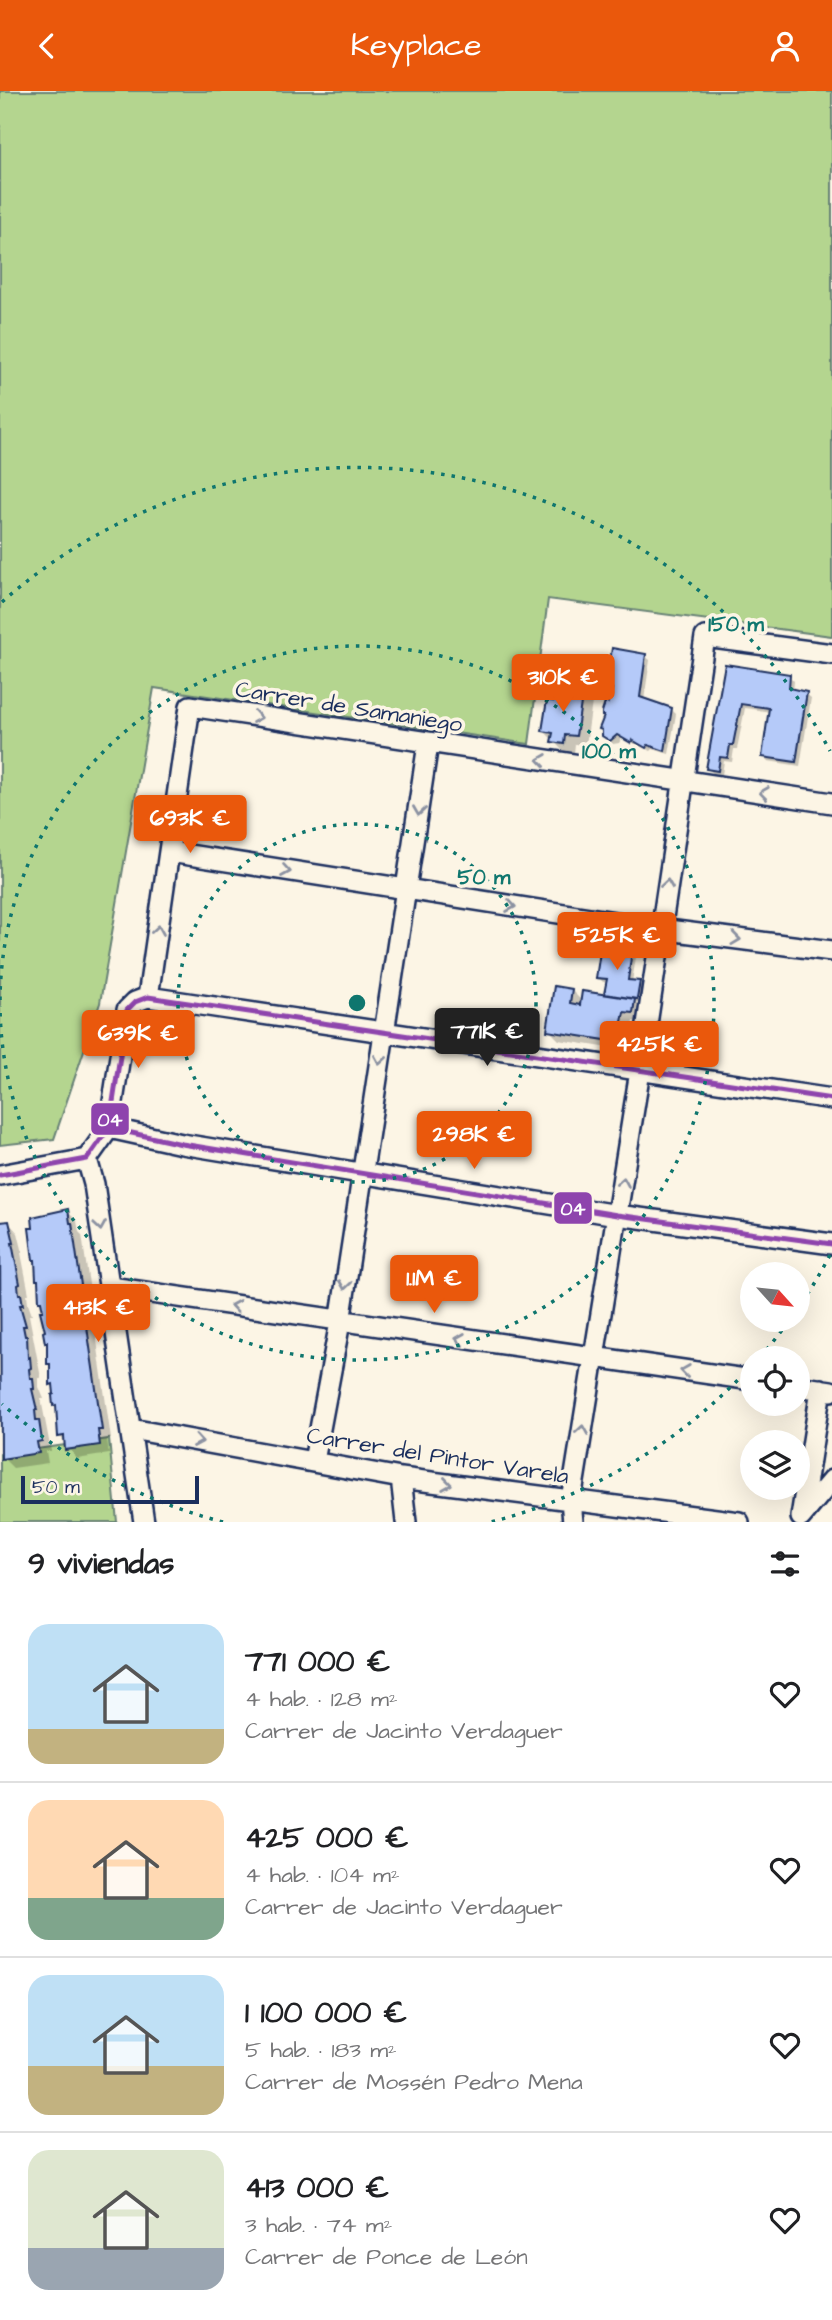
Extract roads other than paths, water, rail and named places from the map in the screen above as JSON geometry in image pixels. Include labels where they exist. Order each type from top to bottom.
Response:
[{"type":"street","points":[[573,1522],[571,1500],[640,1071],[705,637],[832,653]]},
{"type":"street","name":"Carrer de Samaniego","points":[[170,852],[190,706],[832,803]]},
{"type":"street","points":[[314,1461],[340,1322],[428,744]]},
{"type":"street","points":[[148,997],[170,852],[660,929],[832,951]]},
{"type":"street","points":[[0,1175],[87,1159],[109,1128],[127,1010],[135,1002],[148,997],[832,1099]]},
{"type":"street","points":[[109,1128],[182,1144],[617,1216],[832,1244]]},
{"type":"street","points":[[87,1159],[94,1184],[144,1522]]},
{"type":"street","points":[[110,1287],[740,1378]]},
{"type":"street","points":[[799,1520],[826,1390]]},
{"type":"street","name":"Carrer del Pintor Varela","points":[[131,1429],[401,1478],[739,1522]]},
{"type":"street","points":[[401,1478],[406,1522]]},
{"type":"street","points":[[799,1520],[832,1480]]}]
